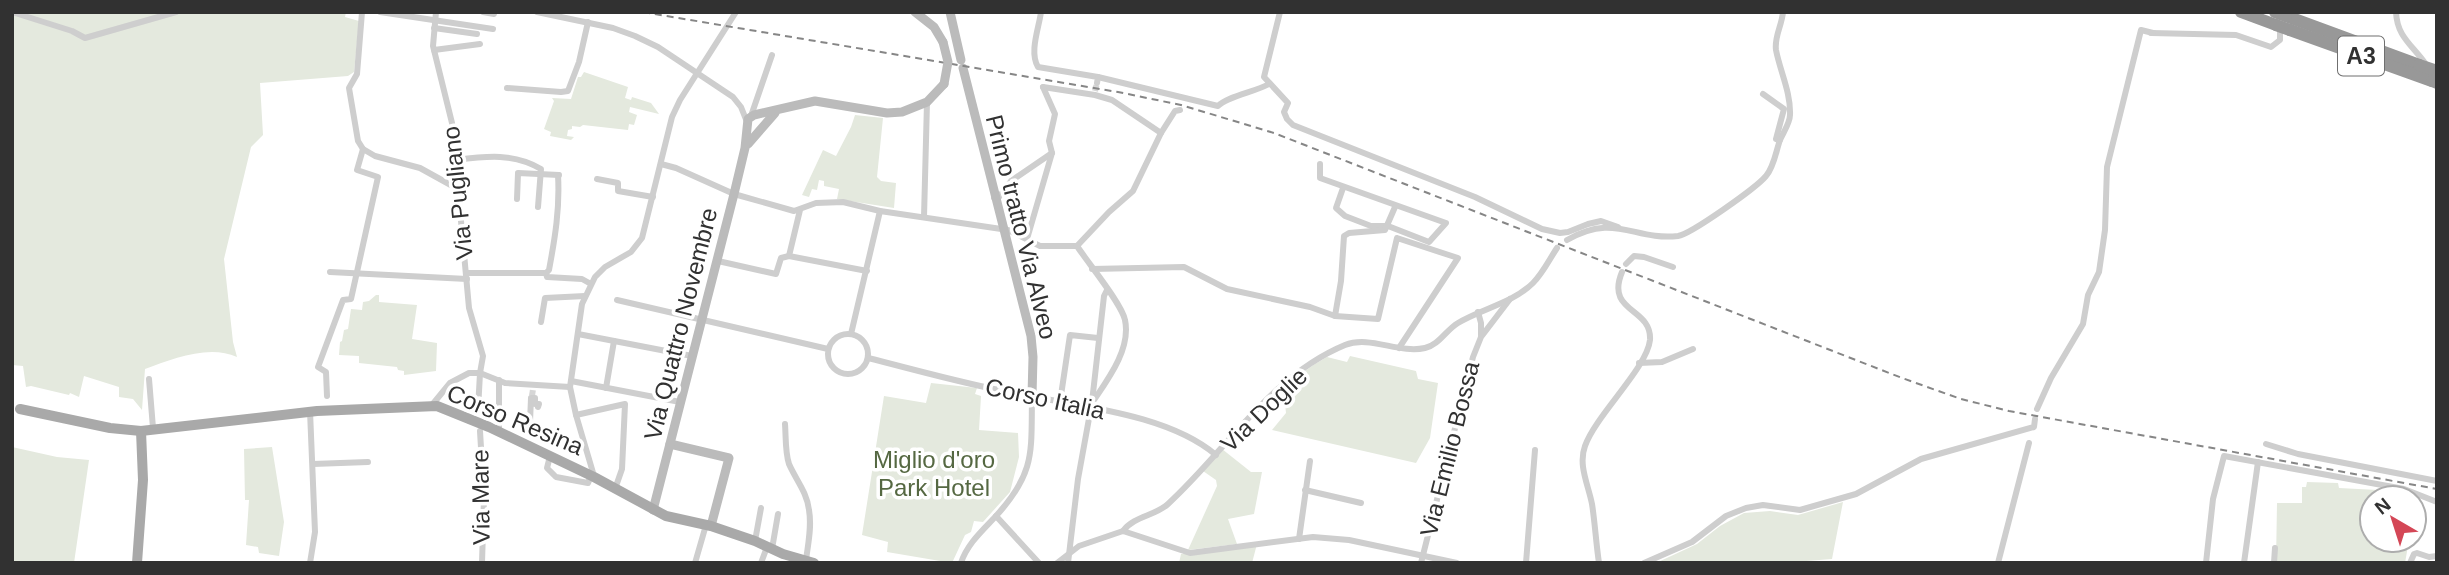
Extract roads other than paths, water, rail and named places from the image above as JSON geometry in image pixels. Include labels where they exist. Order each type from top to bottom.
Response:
[{"type":"highway","name":"A3","points":[[2241,12],[2279,16],[2419,65],[2436,80]]},
{"type":"highway","name":"A3","points":[[2279,16],[2290,30],[2436,80]]},
{"type":"main road","name":"Corso Resina","points":[[20,409],[110,428],[141,430],[310,411],[432,405],[550,456],[666,516],[709,525],[755,541],[775,553],[810,562]]},
{"type":"main road","points":[[137,563],[144,480],[141,430]]},
{"type":"street","points":[[12,12],[72,31],[85,38],[176,12]]},
{"type":"street","points":[[362,12],[357,74],[349,89],[354,130],[363,149],[375,156],[420,167],[458,189]]},
{"type":"street","points":[[380,12],[435,16],[493,29]]},
{"type":"street","points":[[483,12],[494,14]]},
{"type":"street","points":[[537,12],[588,22],[635,36],[657,47],[733,97],[754,121]]},
{"type":"street","points":[[550,456],[547,468],[555,477],[588,482],[592,476],[571,384],[582,304],[595,277],[605,267],[631,251],[642,237],[672,117],[736,12]]},
{"type":"street","points":[[915,12],[934,27],[943,42],[948,62],[944,85],[927,102],[924,217]]},
{"type":"street","name":"Primo tratto Via Alveo","points":[[950,12],[1031,336],[1032,396]]},
{"type":"street","points":[[1041,12],[1034,60],[1038,67],[1096,87],[1153,130],[1161,133]]},
{"type":"street","points":[[1280,12],[1265,77],[1269,85],[1287,103],[1284,112],[1293,124],[1475,197],[1542,229],[1568,232],[1601,221],[1661,236],[1681,236],[1745,196],[1769,173],[1790,117],[1783,74],[1775,47],[1783,12]]},
{"type":"street","points":[[2396,12],[2397,26],[2402,36],[2416,50],[2436,80]]},
{"type":"street","name":"Via Pugliano","points":[[435,16],[434,50],[452,123],[469,309],[483,356],[478,410]]},
{"type":"street","points":[[2037,409],[2051,378],[2083,324],[2088,295],[2099,272],[2105,230],[2107,167],[2141,32],[2236,35],[2271,47],[2279,43],[2281,38],[2279,16]]},
{"type":"street","points":[[507,88],[568,91],[579,62],[588,22]]},
{"type":"street","points":[[435,28],[477,34]]},
{"type":"street","points":[[434,50],[481,44]]},
{"type":"street","points":[[754,121],[756,102],[772,55]]},
{"type":"street","points":[[1027,239],[1052,153],[1049,141],[1055,114],[1042,87],[1096,87],[1218,106],[1224,100],[1269,85]]},
{"type":"street","points":[[1763,94],[1784,109],[1776,139],[1780,141]]},
{"type":"street","name":"Via Quattro Novembre","points":[[653,510],[754,121],[779,110],[815,101],[896,113],[927,102]]},
{"type":"street","points":[[741,107],[754,121]]},
{"type":"street","points":[[661,164],[734,194],[794,211],[816,203],[843,202],[880,211],[1003,229],[1040,246],[1077,246],[1108,212],[1133,191],[1161,133],[1175,111],[1180,110]]},
{"type":"street","points":[[327,396],[326,372],[318,367],[343,300],[351,299],[378,177],[357,170],[363,149]]},
{"type":"street","points":[[995,198],[999,197],[1011,181],[1052,153]]},
{"type":"street","points":[[456,160],[512,157],[524,159],[541,169],[538,207]]},
{"type":"street","points":[[1321,164],[1320,178],[1446,223],[1429,242],[1388,226],[1371,226],[1345,216],[1336,208],[1343,188]]},
{"type":"street","points":[[330,272],[466,276],[546,273],[550,271],[556,232],[559,175],[518,173],[517,198]]},
{"type":"street","points":[[597,179],[618,183],[618,191],[653,197]]},
{"type":"street","points":[[1335,316],[1344,236],[1349,233],[1381,231],[1388,226],[1395,206]]},
{"type":"street","points":[[789,256],[800,209]]},
{"type":"street","points":[[851,334],[880,211]]},
{"type":"street","points":[[1567,240],[1583,231],[1618,227]]},
{"type":"street","points":[[1092,269],[1184,267],[1227,289],[1310,307],[1335,316],[1378,319],[1397,238],[1458,258],[1399,348]]},
{"type":"street","points":[[1077,246],[1122,311],[1126,331],[1124,347],[1092,405]]},
{"type":"street","name":"Via Doglie","points":[[1057,563],[1079,546],[1123,531],[1139,519],[1165,508],[1199,476],[1290,375],[1353,342],[1399,348],[1425,348],[1434,345],[1454,324],[1526,290],[1557,248]]},
{"type":"street","points":[[718,261],[776,274],[781,258],[789,256],[866,271]]},
{"type":"street","points":[[1626,264],[1634,256],[1673,267]]},
{"type":"street","points":[[1599,563],[1592,503],[1582,464],[1585,446],[1648,348],[1649,329],[1643,320],[1622,303],[1618,294],[1617,284],[1622,272]]},
{"type":"street","points":[[546,273],[547,277],[582,279],[591,284]]},
{"type":"street","points":[[1069,563],[1080,467],[1092,405],[1098,338],[1107,290]]},
{"type":"street","points":[[541,322],[545,298],[586,296]]},
{"type":"street","name":"Via Emilio Bossa","points":[[1422,560],[1473,357],[1481,337],[1511,297]]},
{"type":"street","points":[[617,300],[828,349]]},
{"type":"street","points":[[1481,311],[1489,316],[1489,325]]},
{"type":"street","name":"Via Emilio Bossa","points":[[1481,311],[1481,337]]},
{"type":"street","points":[[578,334],[692,356]]},
{"type":"street","points":[[851,334],[864,342],[868,349],[868,358],[860,370],[841,373],[831,365],[828,349],[838,336],[851,334]]},
{"type":"street","points":[[1060,402],[1070,335],[1098,338]]},
{"type":"street","points":[[606,388],[614,341]]},
{"type":"street","points":[[1639,363],[1662,362],[1693,349]]},
{"type":"street","name":"Corso Italia","points":[[868,358],[1060,402],[1092,405],[1147,420],[1177,431],[1216,456]]},
{"type":"street","points":[[432,405],[456,378],[468,373],[480,373],[533,392],[571,384],[680,402]]},
{"type":"street","points":[[149,379],[153,428]]},
{"type":"street","points":[[499,380],[499,432]]},
{"type":"street","points":[[533,392],[538,407]]},
{"type":"street","points":[[530,422],[533,392]]},
{"type":"street","points":[[961,563],[973,541],[1018,489],[1030,463],[1032,396]]},
{"type":"street","points":[[576,415],[625,404],[622,469],[615,489]]},
{"type":"street","points":[[310,411],[315,531],[310,563]]},
{"type":"street","points":[[1644,563],[1692,542],[1726,516],[1746,508],[1763,505],[1800,510],[1856,494],[1921,458],[2034,427],[2035,419]]},
{"type":"street","points":[[785,424],[790,466],[803,486],[809,508],[810,562]]},
{"type":"street","name":"Via Mare","points":[[480,431],[484,498],[482,563]]},
{"type":"street","points":[[1998,563],[2029,443]]},
{"type":"street","points":[[670,444],[729,458],[695,563]]},
{"type":"street","points":[[2266,444],[2298,454],[2437,481]]},
{"type":"street","points":[[1526,563],[1535,450]]},
{"type":"street","points":[[2207,563],[2213,499],[2224,456],[2404,489],[2437,502]]},
{"type":"street","points":[[1299,539],[1310,461]]},
{"type":"street","points":[[313,464],[368,462]]},
{"type":"street","points":[[2244,563],[2258,462]]},
{"type":"street","points":[[1305,490],[1361,503]]},
{"type":"street","points":[[755,541],[761,508]]},
{"type":"street","points":[[761,563],[775,553],[778,514]]},
{"type":"street","points":[[996,516],[1039,563]]},
{"type":"street","points":[[1123,531],[1190,553],[1299,539],[1349,540],[1422,560],[1457,563]]},
{"type":"street","points":[[2274,563],[2275,548]]},
{"type":"street","points":[[2410,563],[2417,553],[2435,558]]},
{"type":"tunnel","points":[[1095,91],[1097,83]]},
{"type":"tunnel","points":[[532,396],[533,389]]},
{"type":"railway","points":[[643,12],[1181,105],[1274,133],[1961,399],[2009,411],[2437,489]]},
{"type":"park label","name":"Miglio d'oro Park Hotel","points":[[934,474]]}]
